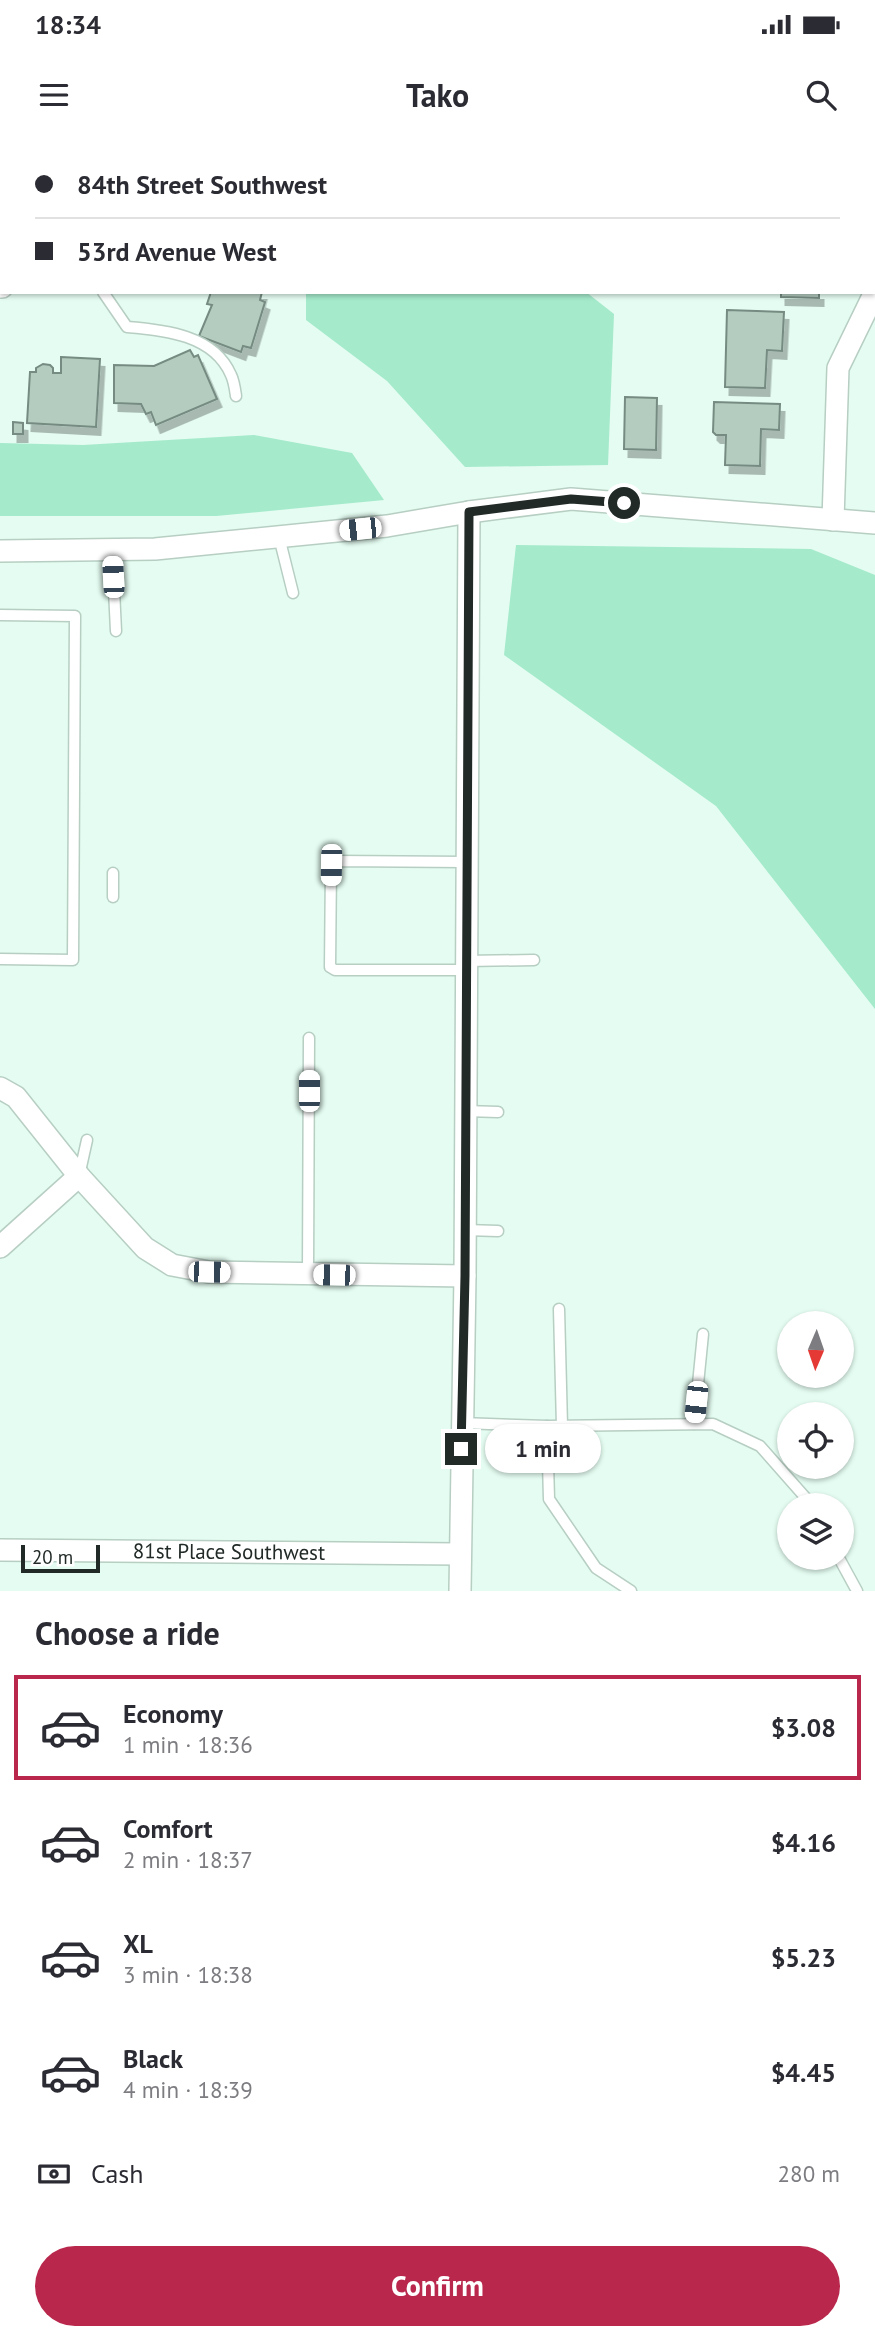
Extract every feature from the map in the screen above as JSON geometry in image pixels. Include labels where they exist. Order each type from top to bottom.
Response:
[{"type":"street","points":[[833,520],[838,368],[874,294]]},
{"type":"street","points":[[0,551],[155,549],[387,526],[571,499],[875,523]]},
{"type":"street","points":[[460,1591],[465,1276],[469,512]]},
{"type":"street","points":[[0,1088],[16,1097],[79,1176],[145,1248],[172,1265],[209,1272],[465,1276]]},
{"type":"street","points":[[0,1247],[79,1176]]},
{"type":"street","name":"81st Place Southwest","points":[[0,1550],[459,1554]]},
{"type":"lane","points":[[104,294],[128,327],[155,329],[191,338],[216,354],[231,374],[236,396]]},
{"type":"lane","points":[[279,537],[293,593]]},
{"type":"lane","points":[[112,549],[116,631]]},
{"type":"lane","points":[[0,615],[75,616],[73,960],[0,959]]},
{"type":"lane","points":[[466,862],[336,861],[331,865],[330,967],[335,970],[534,960]]},
{"type":"lane","points":[[113,873],[113,897]]},
{"type":"lane","points":[[308,1274],[309,1038]]},
{"type":"lane","points":[[465,1111],[498,1112]]},
{"type":"lane","points":[[79,1176],[87,1140]]},
{"type":"lane","points":[[465,1230],[498,1231]]},
{"type":"lane","points":[[559,1308],[562,1426]]},
{"type":"lane","points":[[694,1424],[703,1334]]},
{"type":"lane","points":[[461,1423],[548,1426],[713,1424],[760,1446],[801,1493]]},
{"type":"lane","points":[[548,1426],[549,1499],[596,1568],[631,1591]]},
{"type":"lane","points":[[846,1570],[857,1591]]},
{"type":"green space","points":[[306,294],[589,294],[614,314],[608,465],[465,467],[387,381],[306,320]]},
{"type":"green space","points":[[254,435],[352,453],[384,500],[216,516],[0,516],[0,443],[83,445]]},
{"type":"green space","points":[[516,545],[811,549],[875,575],[875,1009],[716,806],[504,655]]},
{"type":"building","points":[[210,294],[262,294],[260,300],[265,302],[251,348],[243,346],[241,352],[199,336],[212,305],[207,304]]},
{"type":"building","points":[[781,294],[819,294],[819,298],[781,297]]},
{"type":"building","points":[[727,310],[784,312],[782,351],[767,350],[765,388],[725,387]]},
{"type":"building","points":[[190,350],[194,357],[198,355],[217,399],[156,425],[151,412],[146,414],[141,404],[114,403],[114,365],[154,366]]},
{"type":"building","points":[[61,357],[100,359],[96,427],[27,423],[30,372],[36,372],[36,368],[43,364],[50,365],[53,373],[61,373]]},
{"type":"building","points":[[625,397],[657,398],[656,450],[624,449]]},
{"type":"building","points":[[714,402],[780,404],[779,430],[761,429],[760,466],[725,465],[726,435],[716,435],[713,432]]},
{"type":"building","points":[[13,422],[23,423],[23,434],[13,434]]},
{"type":"route","points":[[461,1449],[465,1276],[469,512],[571,499],[624,503]]}]
